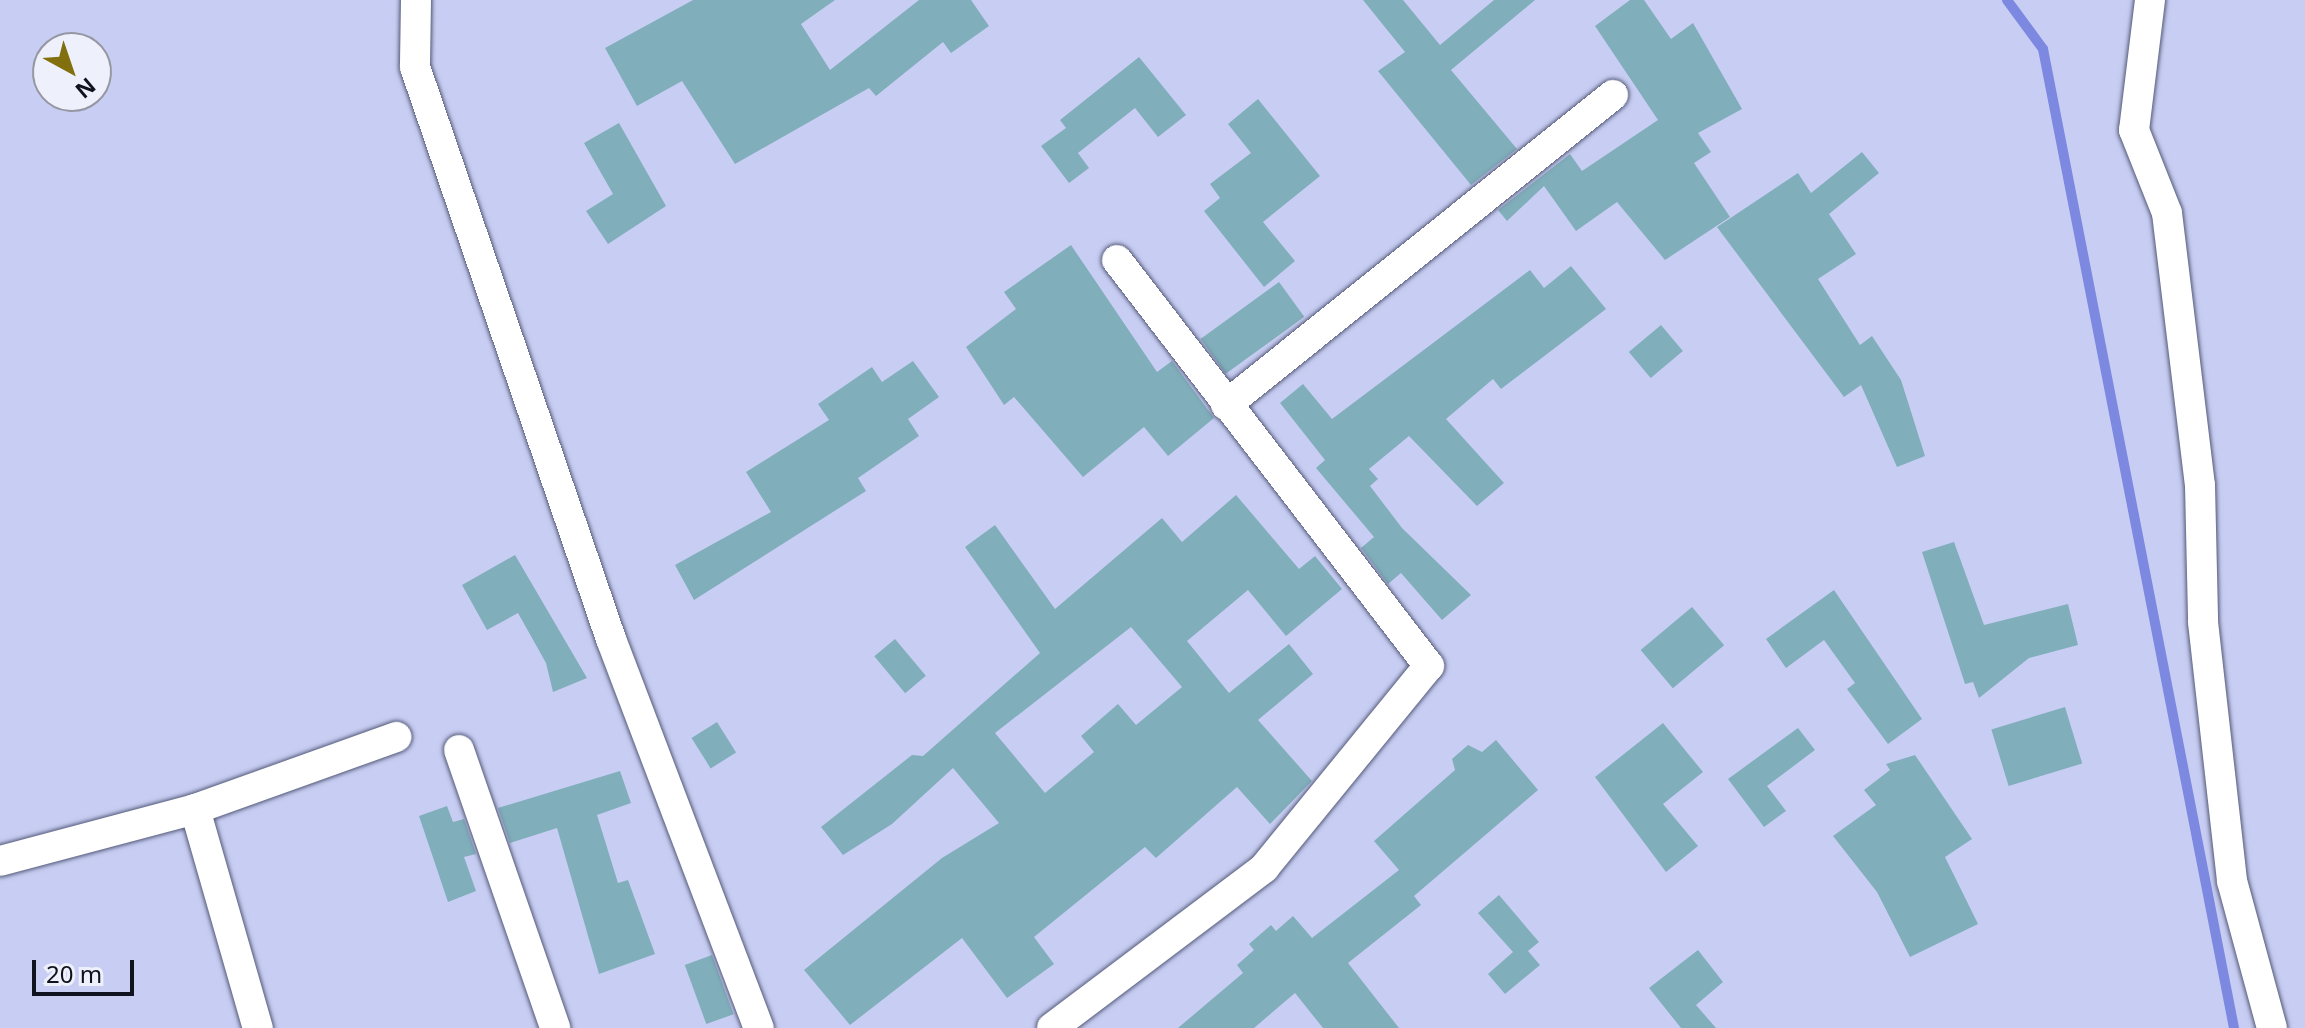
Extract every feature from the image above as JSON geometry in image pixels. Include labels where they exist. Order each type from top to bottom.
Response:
[{"type":"street","points":[[416,0],[415,67],[611,639],[759,1028]]},
{"type":"street","points":[[2150,0],[2134,130],[2167,213],[2200,485],[2203,622],[2232,881],[2272,1028]]},
{"type":"street","points":[[1226,405],[1613,95]]},
{"type":"street","points":[[1052,1028],[1264,868],[1429,666],[1117,260]]},
{"type":"street","points":[[0,861],[195,809],[396,737]]},
{"type":"street","points":[[459,750],[555,1028]]},
{"type":"street","points":[[195,809],[258,1028]]},
{"type":"building","points":[[693,0],[835,0],[801,24],[830,70],[919,0],[971,0],[989,26],[951,53],[943,42],[876,96],[869,88],[735,164],[682,81],[637,106],[605,48]]},
{"type":"building","points":[[1363,0],[1403,0],[1440,45],[1494,0],[1535,0],[1451,70],[1517,149],[1471,185],[1378,71],[1405,52]]},
{"type":"building","points":[[1630,0],[1644,0],[1671,39],[1693,23],[1742,109],[1698,133],[1711,152],[1694,163],[1730,217],[1665,260],[1617,202],[1576,231],[1544,186],[1507,221],[1498,210],[1570,154],[1582,171],[1658,120],[1595,26]]},
{"type":"building","points":[[1139,57],[1186,115],[1158,137],[1135,108],[1078,153],[1089,168],[1069,183],[1041,146],[1066,128],[1060,120]]},
{"type":"building","points":[[1258,99],[1320,176],[1263,222],[1295,261],[1264,287],[1204,211],[1220,198],[1210,184],[1251,153],[1228,124]]},
{"type":"building","points":[[619,123],[666,206],[608,244],[586,211],[613,194],[584,143]]},
{"type":"building","points":[[1862,152],[1879,173],[1829,214],[1856,254],[1818,279],[1860,345],[1872,336],[1901,380],[1925,456],[1897,467],[1861,385],[1844,397],[1717,227],[1798,173],[1811,193]]},
{"type":"building","points":[[1071,245],[1157,372],[1172,361],[1214,418],[1168,456],[1144,427],[1083,477],[1014,397],[1004,405],[966,347],[1016,309],[1004,292]]},
{"type":"building","points":[[1571,266],[1606,309],[1501,389],[1493,379],[1446,419],[1504,483],[1477,506],[1409,436],[1369,469],[1378,479],[1370,486],[1402,528],[1471,595],[1442,620],[1401,573],[1388,584],[1361,548],[1374,537],[1316,468],[1325,460],[1280,403],[1303,384],[1332,419],[1530,270],[1544,288]]},
{"type":"building","points":[[1279,282],[1304,317],[1226,374],[1201,339]]},
{"type":"building","points":[[1661,325],[1683,351],[1651,378],[1629,352]]},
{"type":"building","points":[[913,361],[939,397],[908,419],[919,436],[858,478],[866,491],[694,600],[675,565],[771,512],[746,472],[829,420],[818,404],[872,367],[882,382]]},
{"type":"building","points":[[1236,495],[1299,569],[1315,556],[1342,589],[1286,636],[1248,590],[1187,641],[1229,693],[1289,644],[1313,674],[1258,720],[1312,781],[1270,824],[1237,787],[1156,858],[1145,847],[1034,937],[1054,964],[1007,998],[962,938],[850,1025],[804,970],[942,858],[999,823],[953,768],[892,824],[843,855],[821,827],[912,755],[923,756],[1040,653],[965,547],[995,525],[1055,609],[1162,518],[1182,542]],"holes":[[[1131,627],[1182,687],[1136,725],[1118,704],[1081,736],[1094,752],[1045,793],[995,733]]]},
{"type":"building","points":[[1954,542],[1984,625],[2068,604],[2078,645],[2029,658],[1979,698],[1973,682],[1965,684],[1922,552]]},
{"type":"building","points":[[515,555],[587,678],[553,692],[546,663],[518,613],[487,630],[462,585]]},
{"type":"building","points":[[1834,590],[1922,719],[1888,744],[1847,689],[1855,683],[1824,640],[1786,668],[1766,639]]},
{"type":"building","points":[[1692,607],[1724,645],[1673,688],[1641,650]]},
{"type":"building","points":[[895,639],[926,676],[905,693],[874,656]]},
{"type":"building","points":[[2065,707],[2082,763],[2009,786],[1991,730]]},
{"type":"building","points":[[717,722],[736,753],[711,768],[692,738]]},
{"type":"building","points":[[1663,723],[1703,772],[1663,804],[1698,846],[1666,872],[1595,777]]},
{"type":"building","points":[[1798,728],[1815,750],[1767,786],[1786,811],[1764,827],[1728,779]]},
{"type":"building","points":[[1496,740],[1538,790],[1414,896],[1421,905],[1348,963],[1399,1028],[1323,1028],[1295,993],[1254,1028],[1178,1028],[1243,973],[1237,965],[1254,950],[1249,944],[1271,925],[1276,931],[1293,916],[1312,938],[1399,870],[1374,841],[1455,770],[1452,759],[1468,745],[1482,752]]},
{"type":"building","points":[[1915,755],[1972,839],[1945,857],[1978,924],[1910,957],[1877,892],[1833,836],[1876,805],[1864,790],[1890,770],[1886,764]]},
{"type":"building","points":[[620,771],[631,803],[597,815],[618,883],[628,880],[655,954],[599,974],[557,828],[510,843],[498,808]]},
{"type":"building","points":[[447,806],[453,822],[464,819],[476,854],[464,857],[476,891],[448,902],[419,816]]},
{"type":"building","points":[[1499,895],[1539,942],[1528,951],[1540,965],[1505,994],[1488,974],[1513,952],[1478,913]]},
{"type":"building","points":[[1698,950],[1723,982],[1696,1005],[1716,1028],[1681,1028],[1649,988]]},
{"type":"building","points":[[712,955],[734,1014],[706,1024],[685,965]]},
{"type":"waterway","points":[[2007,0],[2043,49],[2234,1028]]}]
